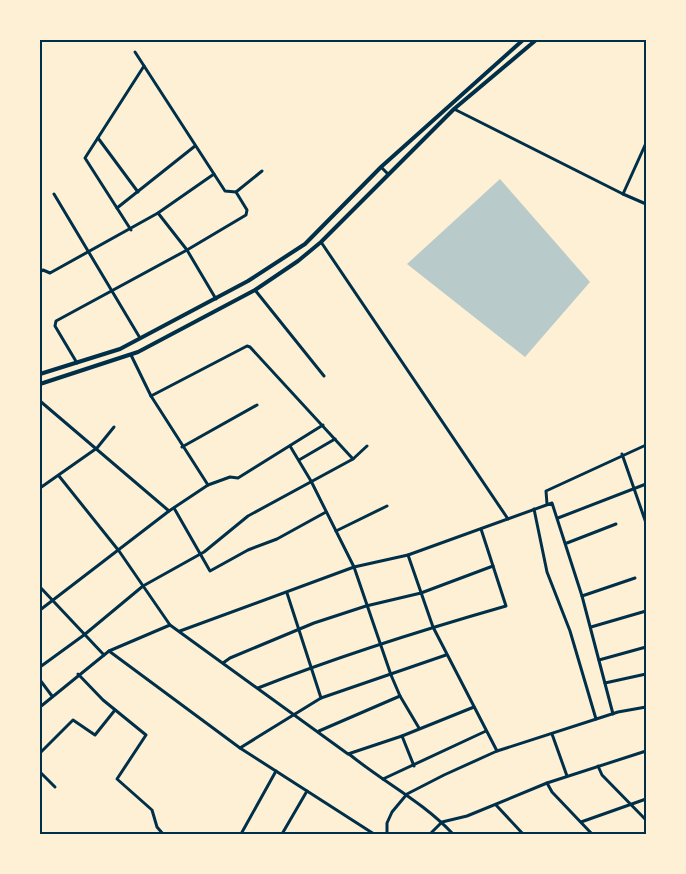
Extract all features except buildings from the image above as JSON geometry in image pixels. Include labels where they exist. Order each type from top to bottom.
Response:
[{"type":"street","points":[[40,374],[114,351],[252,279],[305,244],[381,167],[524,40]]},
{"type":"street","points":[[40,384],[131,355],[255,290],[298,261],[321,242],[454,109],[536,40]]},
{"type":"street","points":[[135,52],[225,191],[236,192],[262,171]]},
{"type":"street","points":[[131,230],[85,158],[144,66]]},
{"type":"street","points":[[454,109],[646,204]]},
{"type":"street","points":[[98,138],[138,192]]},
{"type":"street","points":[[623,194],[646,143]]},
{"type":"street","points":[[117,208],[195,146]]},
{"type":"street","points":[[381,167],[388,174]]},
{"type":"street","points":[[40,272],[50,273],[131,230],[214,174]]},
{"type":"street","points":[[77,363],[55,323],[246,215],[248,210],[236,192]]},
{"type":"street","points":[[54,194],[140,338]]},
{"type":"street","points":[[158,212],[187,250],[216,299]]},
{"type":"street","points":[[321,242],[508,519]]},
{"type":"street","points":[[255,290],[324,376]]},
{"type":"street","points":[[151,396],[246,346],[253,348],[353,459]]},
{"type":"street","points":[[131,355],[151,396],[208,485]]},
{"type":"street","points":[[40,401],[169,511]]},
{"type":"street","points":[[182,446],[257,405]]},
{"type":"street","points":[[40,610],[169,511],[208,485],[230,477],[238,478],[323,425]]},
{"type":"street","points":[[40,488],[97,448],[114,427]]},
{"type":"street","points":[[299,460],[335,439]]},
{"type":"street","points":[[548,504],[546,490],[622,454],[646,445]]},
{"type":"street","points":[[290,446],[311,481],[354,567],[391,675],[400,696],[419,728]]},
{"type":"street","points":[[40,667],[84,635],[143,586],[200,554],[248,516],[353,459],[367,446]]},
{"type":"street","points":[[622,454],[646,523]]},
{"type":"street","points":[[59,476],[119,551],[170,625],[383,779],[407,794],[442,822],[453,834]]},
{"type":"street","points":[[558,518],[646,484]]},
{"type":"street","points":[[180,631],[354,567],[408,555],[552,502],[591,627],[613,714]]},
{"type":"street","points":[[336,531],[387,506]]},
{"type":"street","points":[[174,508],[212,571],[243,552],[277,539],[326,512]]},
{"type":"street","points":[[534,509],[547,572],[570,632],[596,719]]},
{"type":"street","points":[[566,543],[616,524]]},
{"type":"street","points":[[258,688],[311,667],[380,644],[506,606],[481,529]]},
{"type":"street","points":[[408,555],[433,627],[497,751]]},
{"type":"street","points":[[224,663],[230,658],[299,630],[366,606],[420,593],[493,566]]},
{"type":"street","points":[[582,596],[634,578]]},
{"type":"street","points":[[40,587],[104,655]]},
{"type":"street","points":[[286,593],[321,698]]},
{"type":"street","points":[[591,627],[646,612]]},
{"type":"street","points":[[40,707],[78,674],[109,651],[170,625]]},
{"type":"street","points":[[599,660],[646,647]]},
{"type":"street","points":[[109,651],[240,748],[374,834]]},
{"type":"street","points":[[240,748],[321,698],[446,655]]},
{"type":"street","points":[[78,674],[115,710],[146,734],[117,777],[117,780],[151,809],[156,828],[163,834]]},
{"type":"street","points":[[605,683],[646,674]]},
{"type":"street","points":[[40,680],[52,696]]},
{"type":"street","points":[[319,731],[400,696]]},
{"type":"street","points":[[348,754],[402,736],[474,707]]},
{"type":"street","points":[[387,834],[387,823],[392,812],[407,794],[497,751],[596,719],[646,707]]},
{"type":"street","points":[[40,753],[74,720],[95,735],[115,710]]},
{"type":"street","points":[[383,779],[486,732]]},
{"type":"street","points":[[552,734],[567,776]]},
{"type":"street","points":[[402,736],[414,766]]},
{"type":"street","points":[[430,834],[442,822],[467,816],[547,783],[646,751]]},
{"type":"street","points":[[598,766],[602,775],[646,820]]},
{"type":"street","points":[[241,834],[276,771]]},
{"type":"street","points":[[40,772],[55,788]]},
{"type":"street","points":[[547,783],[552,792],[592,834]]},
{"type":"street","points":[[282,834],[307,791]]},
{"type":"street","points":[[581,822],[646,799]]},
{"type":"street","points":[[496,805],[523,834]]},
{"type":"shaded area","points":[[500,179],[590,282],[525,357],[407,264]]}]
